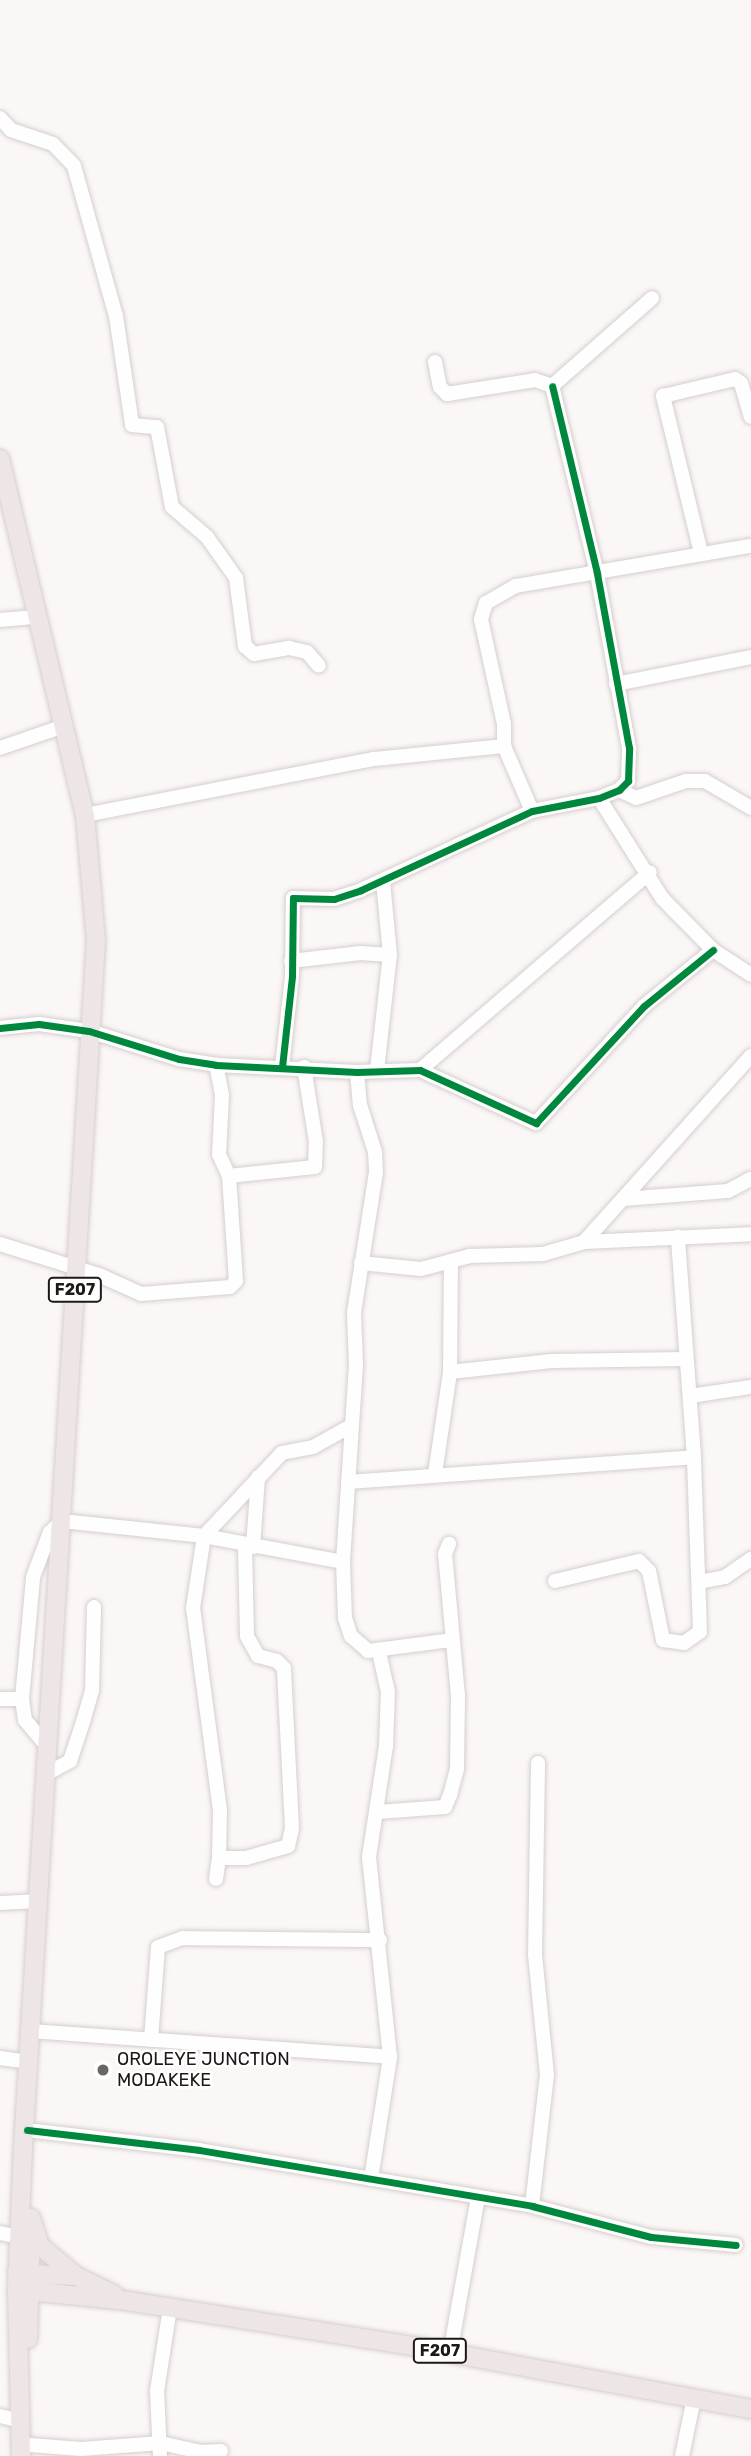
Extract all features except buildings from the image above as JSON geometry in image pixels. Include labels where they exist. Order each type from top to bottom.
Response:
[{"type":"main road","name":"F207","points":[[0,459],[5,492],[85,815],[96,940],[48,1747],[44,1775],[27,2130],[19,2237],[28,2346],[26,2452]]},
{"type":"main road","name":"F207","points":[[26,2452],[21,2421],[23,2281],[32,2218],[27,2130]]},
{"type":"main road","points":[[32,2218],[40,2246],[76,2277]]},
{"type":"main road","name":"F207","points":[[23,2281],[76,2277],[128,2301]]},
{"type":"main road","name":"F207","points":[[23,2281],[57,2295],[128,2301],[450,2353],[751,2409]]},
{"type":"main road","points":[[28,2346],[34,2318],[57,2295]]},
{"type":"street","points":[[0,118],[11,130],[53,144],[74,166],[116,316],[132,425],[157,427],[172,507],[207,537],[236,578],[245,646],[254,654],[289,648],[307,652],[319,666]]},
{"type":"street","points":[[552,386],[652,298]]},
{"type":"street","points":[[435,362],[440,387],[447,394],[535,380],[552,386]]},
{"type":"street","points":[[701,554],[663,396],[735,379],[741,383],[751,417]]},
{"type":"street","points":[[282,1067],[293,898],[334,899],[383,881],[532,811],[599,798],[620,790],[628,781],[629,748],[597,573],[552,386]]},
{"type":"street","points":[[532,811],[504,746],[505,724],[481,619],[486,603],[516,586],[751,546]]},
{"type":"street","points":[[0,620],[36,617]]},
{"type":"street","points":[[616,684],[751,657]]},
{"type":"street","points":[[0,748],[64,726]]},
{"type":"street","points":[[85,815],[374,759],[504,746]]},
{"type":"street","points":[[620,790],[636,798],[686,781],[705,781],[751,807]]},
{"type":"street","points":[[599,798],[650,872],[662,898],[713,950],[751,975]]},
{"type":"street","points":[[420,1070],[650,872]]},
{"type":"street","points":[[377,1070],[390,955],[383,881]]},
{"type":"street","points":[[0,1028],[39,1024],[89,1031],[179,1059],[216,1065],[357,1072],[420,1070],[530,1121],[541,1121],[644,1006],[713,950]]},
{"type":"street","points":[[291,961],[361,953],[390,955]]},
{"type":"street","points":[[584,1242],[751,1056]]},
{"type":"street","points":[[0,1244],[141,1294],[230,1287],[236,1280],[229,1176],[219,1155],[222,1095],[216,1065]]},
{"type":"street","points":[[229,1176],[315,1167],[304,1068]]},
{"type":"street","points":[[357,1072],[360,1105],[375,1152],[354,1313],[356,1365],[349,1427],[343,1562],[345,1618],[351,1636],[368,1651],[380,1652],[452,1640]]},
{"type":"street","points":[[623,1199],[719,1192],[751,1179]]},
{"type":"street","points":[[361,1263],[421,1269],[470,1256],[543,1254],[584,1242],[751,1234]]},
{"type":"street","points":[[555,1581],[639,1561],[649,1571],[660,1634],[669,1644],[691,1641],[700,1632],[694,1457],[678,1237]]},
{"type":"street","points":[[435,1474],[450,1372],[451,1263]]},
{"type":"street","points":[[450,1372],[551,1361],[685,1359]]},
{"type":"street","points":[[690,1396],[751,1387]]},
{"type":"street","points":[[216,1879],[220,1810],[193,1608],[204,1536],[282,1453],[313,1447],[349,1427]]},
{"type":"street","points":[[348,1482],[694,1457]]},
{"type":"street","points":[[219,1858],[246,1858],[288,1846],[292,1828],[284,1668],[277,1661],[258,1656],[247,1636],[249,1546],[258,1477]]},
{"type":"street","points":[[48,1747],[25,1720],[22,1699],[33,1577],[50,1532],[62,1521],[204,1536],[343,1562]]},
{"type":"street","points":[[378,1812],[444,1807],[450,1795],[457,1768],[458,1696],[445,1554],[449,1544]]},
{"type":"street","points":[[698,1582],[725,1577],[751,1559]]},
{"type":"street","points":[[44,1775],[71,1760],[83,1722],[92,1690],[94,1607]]},
{"type":"street","points":[[371,2179],[390,2057],[380,1940],[369,1857],[378,1812],[388,1692],[380,1652]]},
{"type":"street","points":[[0,1699],[22,1699]]},
{"type":"street","points":[[532,2206],[547,2075],[535,1955],[538,1763]]},
{"type":"street","points":[[0,1903],[38,1901]]},
{"type":"street","points":[[151,2040],[158,1947],[183,1938],[380,1940]]},
{"type":"street","points":[[30,2031],[390,2057]]},
{"type":"street","points":[[0,2058],[29,2062]]},
{"type":"street","points":[[27,2130],[199,2150],[532,2206],[651,2237],[736,2245]]},
{"type":"street","points":[[450,2353],[478,2197]]},
{"type":"street","points":[[0,2233],[19,2237]]},
{"type":"street","points":[[161,2449],[158,2391],[170,2308]]},
{"type":"street","points":[[682,2456],[694,2398]]},
{"type":"street","points":[[0,2416],[21,2421]]},
{"type":"street","points":[[26,2452],[81,2449],[221,2451]]},
{"type":"cycle path","points":[[282,1067],[292,976],[293,898],[334,899],[361,890],[532,811],[599,798],[619,790],[628,781],[629,748],[597,573],[552,386]]},
{"type":"cycle path","points":[[0,1028],[39,1024],[89,1031],[179,1059],[216,1065],[357,1072],[420,1070],[536,1123],[644,1006],[713,950]]},
{"type":"cycle path","points":[[27,2130],[199,2150],[532,2206],[651,2237],[736,2245]]},
{"type":"place","name":"OROLEYE JUNCTION MODAKEKE","points":[[103,2070]]}]
